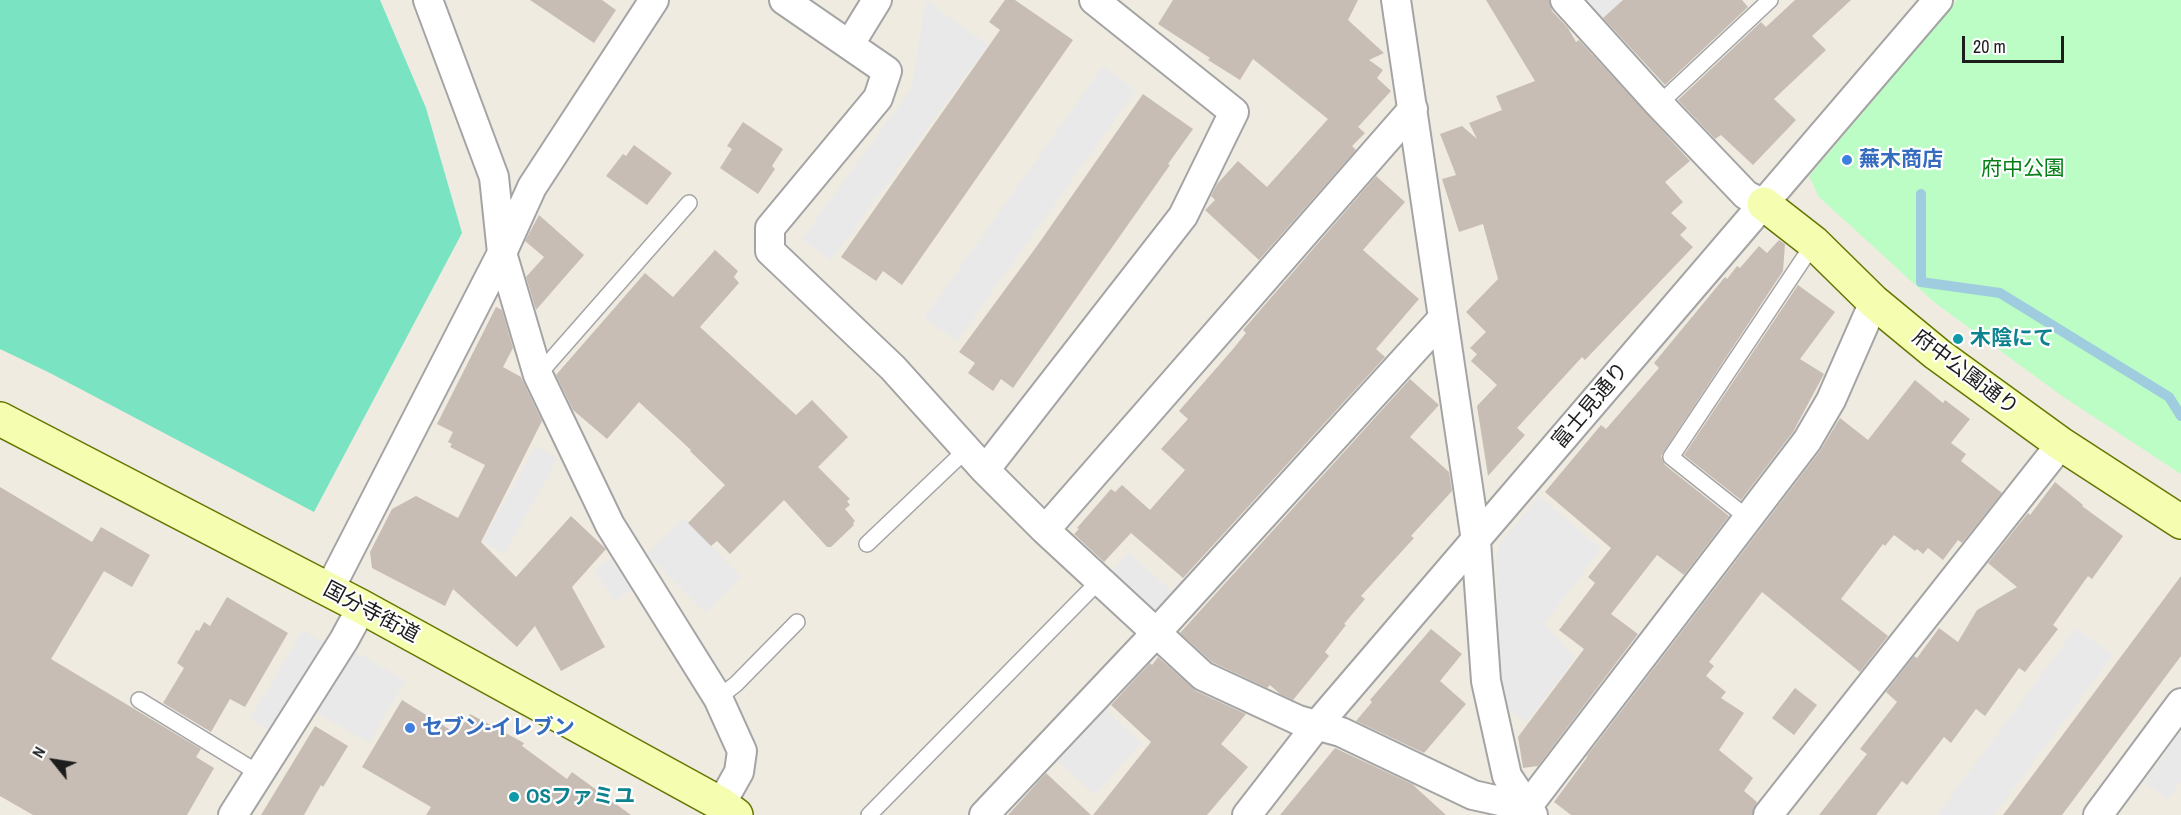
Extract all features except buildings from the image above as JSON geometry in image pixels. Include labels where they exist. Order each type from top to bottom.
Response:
[{"type":"main road","name":"府中公園通り","points":[[1764,204],[1814,243],[1874,302],[1937,354],[2061,444],[2181,522]]},
{"type":"main road","name":"国分寺街道","points":[[0,419],[362,607],[728,810]]},
{"type":"street","points":[[428,0],[494,177],[502,253],[538,375],[610,525],[718,698],[742,751],[739,772],[728,810]]},
{"type":"street","points":[[328,590],[502,253],[532,187],[654,0]]},
{"type":"street","points":[[784,0],[887,70],[878,98],[770,228],[770,251],[893,368],[976,459],[1046,530],[1203,676],[1298,720],[1341,732],[1473,795],[1530,811]]},
{"type":"street","points":[[850,44],[877,0]]},
{"type":"street","points":[[976,459],[1183,216],[1234,112],[1094,0]]},
{"type":"street","points":[[1396,0],[1476,541],[1491,709],[1507,776],[1530,811]]},
{"type":"street","points":[[1565,0],[1659,104],[1746,195],[1764,204]]},
{"type":"street","name":"富士見通り","points":[[1247,815],[1317,725],[1938,0]]},
{"type":"street","points":[[1046,530],[1413,109]]},
{"type":"street","points":[[1530,811],[1807,441],[1831,400],[1874,302]]},
{"type":"street","points":[[984,815],[1156,633],[1443,318]]},
{"type":"street","points":[[1768,815],[2061,444]]},
{"type":"street","points":[[233,815],[344,640],[362,607]]},
{"type":"street","points":[[2098,815],[2181,703]]},
{"type":"lane","points":[[1659,104],[1770,0]]},
{"type":"lane","points":[[538,375],[689,203]]},
{"type":"lane","points":[[1749,519],[1671,457],[1814,243]]},
{"type":"lane","points":[[867,544],[976,459]]},
{"type":"lane","points":[[869,815],[1099,581]]},
{"type":"lane","points":[[718,698],[736,684],[797,622]]},
{"type":"lane","points":[[139,700],[260,774]]},
{"type":"green space","points":[[0,0],[380,0],[426,108],[462,233],[314,512],[0,349]]},
{"type":"green space","name":"府中公園","points":[[1957,0],[2181,0],[2181,474],[2062,396],[1934,302],[1819,197],[1809,176]]},
{"type":"shaded area","points":[[926,0],[988,45],[831,261],[802,239],[911,89]]},
{"type":"shaded area","points":[[1576,0],[1625,0],[1597,25]]},
{"type":"shaded area","points":[[1103,66],[1136,90],[957,341],[924,318]]},
{"type":"shaded area","points":[[536,446],[558,458],[504,554],[482,541]]},
{"type":"shaded area","points":[[1539,496],[1601,549],[1544,624],[1575,658],[1526,723],[1506,707],[1500,669],[1496,553],[1500,543]]},
{"type":"shaded area","points":[[684,518],[741,577],[705,613],[647,554]]},
{"type":"shaded area","points":[[1129,552],[1178,597],[1156,621],[1108,576]]},
{"type":"shaded area","points":[[611,559],[631,590],[615,601],[594,570]]},
{"type":"shaded area","points":[[2076,628],[2113,655],[1994,815],[1937,815]]},
{"type":"shaded area","points":[[303,630],[327,645],[274,733],[250,719]]},
{"type":"shaded area","points":[[350,649],[405,680],[369,743],[314,711]]},
{"type":"shaded area","points":[[1101,705],[1141,743],[1095,795],[1052,756]]},
{"type":"shaded area","points":[[2181,731],[2181,781],[2168,800],[2144,782]]},
{"type":"waterway","points":[[1921,194],[1921,282],[2000,293],[2169,397],[2181,416]]},
{"type":"place","name":"蕪木商店","points":[[1847,160]]},
{"type":"place","name":"木陰にて","points":[[1958,339]]},
{"type":"place","name":"セブン-イレブン","points":[[410,728]]},
{"type":"place","name":"OSファミユ","points":[[514,797]]}]
